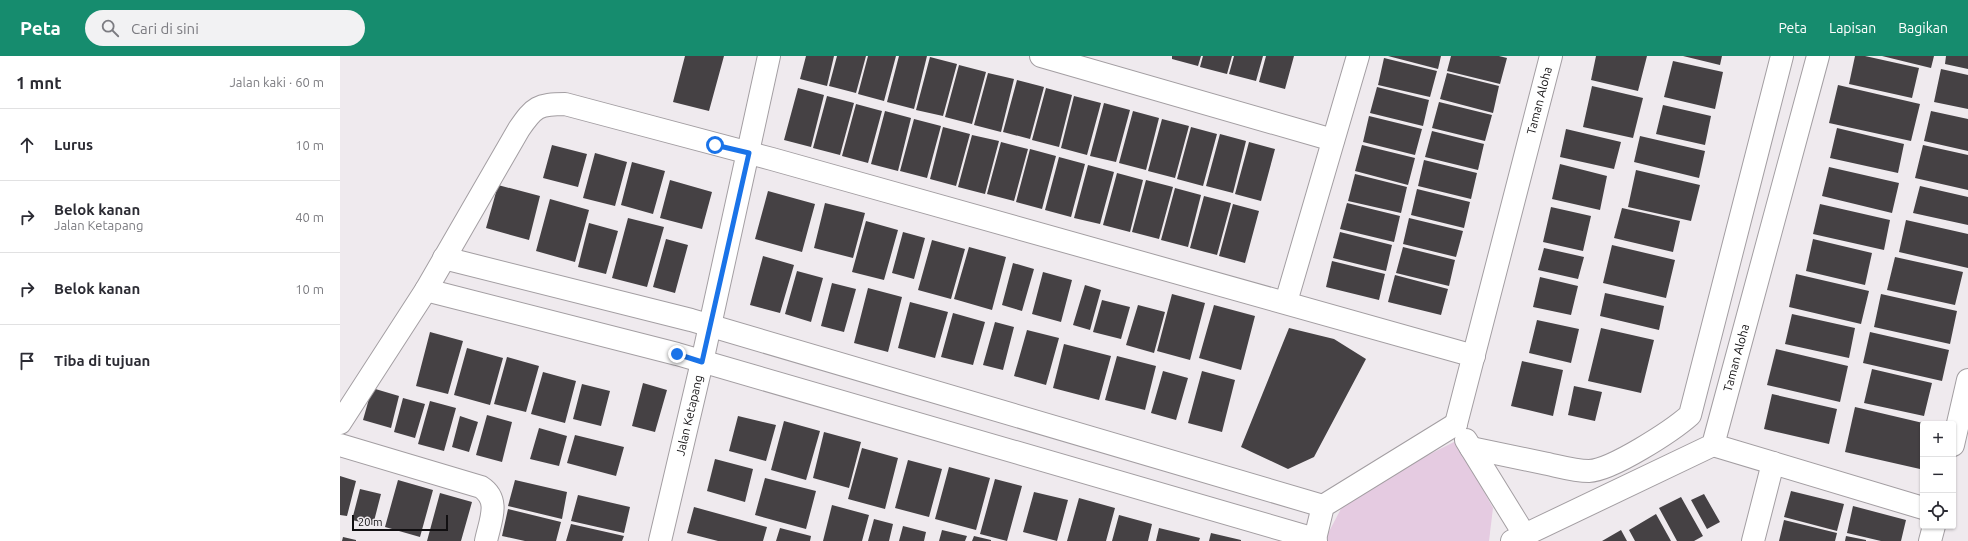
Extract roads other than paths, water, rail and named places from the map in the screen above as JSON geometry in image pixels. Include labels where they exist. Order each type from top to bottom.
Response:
[{"type":"street","name":"Jalan Ketapang","points":[[660,541],[749,153],[769,56]]},
{"type":"street","points":[[1040,56],[1333,140]]},
{"type":"street","points":[[1286,302],[1358,56]]},
{"type":"street","name":"Taman Aloha","points":[[1456,424],[1551,56]]},
{"type":"street","points":[[1471,448],[1572,469],[1590,471],[1606,467],[1660,438],[1676,428],[1690,415],[1782,56]]},
{"type":"street","name":"Taman Aloha","points":[[1713,445],[1818,56]]},
{"type":"street","points":[[340,423],[426,290],[519,129],[531,112],[546,104],[565,104],[749,153],[1286,302],[1474,356]]},
{"type":"street","points":[[444,258],[710,326],[1323,506]]},
{"type":"street","points":[[426,290],[677,354],[1316,540],[1323,506],[1456,424],[1471,448],[1518,538],[1713,445],[1920,507]]},
{"type":"street","points":[[1956,432],[1968,380]]},
{"type":"street","points":[[340,445],[481,487],[491,495],[493,502],[486,541]]},
{"type":"street","points":[[1752,541],[1773,463]]},
{"type":"street","points":[[1930,541],[1933,529]]}]
